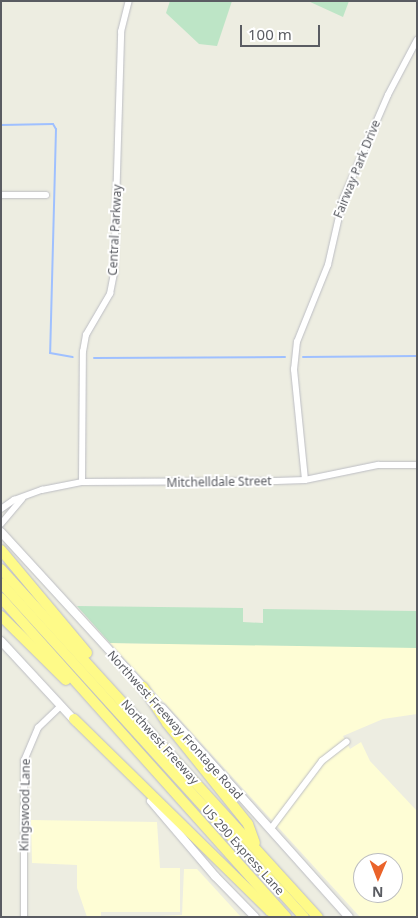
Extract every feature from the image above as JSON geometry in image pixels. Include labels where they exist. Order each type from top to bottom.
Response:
[{"type":"highway","points":[[1,550],[87,653],[92,668]]},
{"type":"highway","name":"Northwest Freeway","points":[[1,568],[318,917]]},
{"type":"highway","name":"US 290 Express Lane","points":[[1,583],[304,917]]},
{"type":"highway","name":"Northwest Freeway","points":[[1,598],[91,702],[285,917]]},
{"type":"highway","points":[[1,616],[91,702]]},
{"type":"highway","points":[[143,687],[167,723],[248,824],[257,849]]},
{"type":"highway","points":[[74,719],[270,911],[285,917]]},
{"type":"main road","name":"Northwest Freeway Frontage Road","points":[[1,532],[349,917]]},
{"type":"main road","points":[[1,641],[140,788],[215,876],[255,917]]},
{"type":"street","name":"Central Parkway","points":[[82,482],[83,352],[86,335],[110,294],[114,274],[121,32],[129,1]]},
{"type":"street","name":"Fairway Park Drive","points":[[306,480],[294,370],[297,342],[328,264],[343,199],[388,95],[417,40]]},
{"type":"street","points":[[1,195],[46,195]]},
{"type":"street","name":"Mitchelldale Street","points":[[1,509],[14,500],[22,499],[42,490],[82,482],[306,480],[377,465],[417,465]]},
{"type":"street","name":"Mitchelldale Street","points":[[1,524],[22,499]]},
{"type":"street","name":"Kingswood Lane","points":[[24,917],[24,760],[38,728],[61,706]]},
{"type":"street","points":[[270,830],[322,762],[346,742]]},
{"type":"shaded area","points":[[170,1],[232,1],[217,46],[199,44],[166,13]]},
{"type":"shaded area","points":[[308,1],[349,1],[343,17]]},
{"type":"shaded area","points":[[77,606],[243,608],[243,622],[263,623],[263,609],[417,611],[417,648],[110,643]]},
{"type":"shaded area","points":[[110,643],[417,647],[417,714],[383,719],[343,736],[350,749],[361,742],[370,761],[417,811],[417,917],[360,917]]},
{"type":"shaded area","points":[[31,820],[157,822],[160,868],[180,868],[180,912],[101,912],[101,917],[87,917],[77,888],[77,865],[32,863]]},
{"type":"shaded area","points":[[184,869],[197,869],[241,917],[136,917],[182,915]]},
{"type":"waterway","points":[[1,125],[53,124],[56,129],[50,353],[73,357]]},
{"type":"waterway","points":[[303,357],[417,356]]},
{"type":"waterway","points":[[94,358],[285,357]]}]
